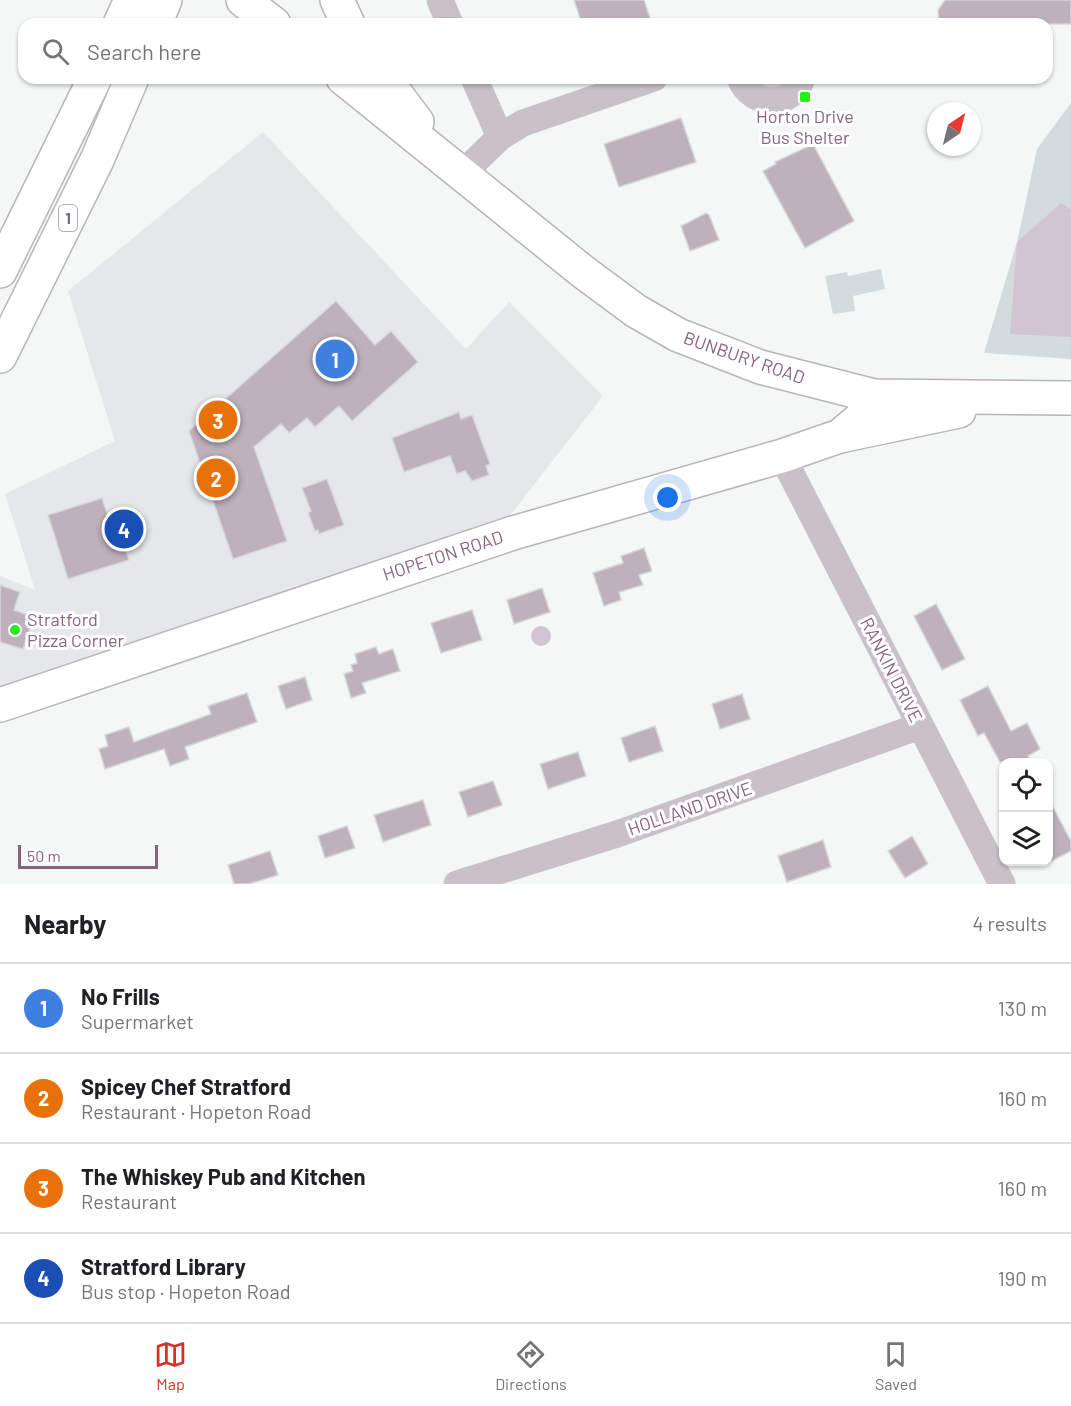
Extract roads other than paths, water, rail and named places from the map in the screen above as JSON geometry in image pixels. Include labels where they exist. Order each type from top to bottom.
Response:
[{"type":"main road","points":[[123,18],[131,0]]},
{"type":"main road","points":[[158,18],[165,0]]},
{"type":"main road","points":[[243,0],[266,18]]},
{"type":"main road","points":[[338,0],[346,18]]},
{"type":"main road","name":"1","points":[[0,271],[92,84]]},
{"type":"main road","name":"1","points":[[0,356],[97,160],[129,84]]},
{"type":"main road","name":"BUNBURY ROAD","points":[[351,84],[452,164],[582,272],[636,311],[678,335],[760,367],[874,396],[1071,398]]},
{"type":"main road","name":"BUNBURY ROAD","points":[[389,84],[452,164]]},
{"type":"main road","name":"HOPETON ROAD","points":[[0,705],[513,533],[782,456],[840,436],[860,419],[874,396]]},
{"type":"main road","points":[[840,436],[1031,398]]},
{"type":"street","points":[[440,0],[448,18]]},
{"type":"street","points":[[477,84],[500,137]]},
{"type":"street","points":[[452,164],[523,123],[635,84]]},
{"type":"street","points":[[743,84],[754,97],[775,101],[794,92],[799,84]]},
{"type":"street","name":"RANKIN DRIVE","points":[[782,456],[1002,884]]},
{"type":"street","name":"HOLLAND DRIVE","points":[[457,884],[628,831],[920,726]]},
{"type":"place","name":"Horton Drive Bus Shelter","points":[[805,97]]},
{"type":"place","name":"No Frills","points":[[335,359]]},
{"type":"place","name":"The Whiskey Pub and Kitchen","points":[[218,420]]},
{"type":"place","name":"Spicey Chef Stratford","points":[[216,478]]},
{"type":"place","name":"Stratford Library","points":[[124,529]]},
{"type":"place","name":"Stratford Pizza Corner","points":[[15,630]]}]
